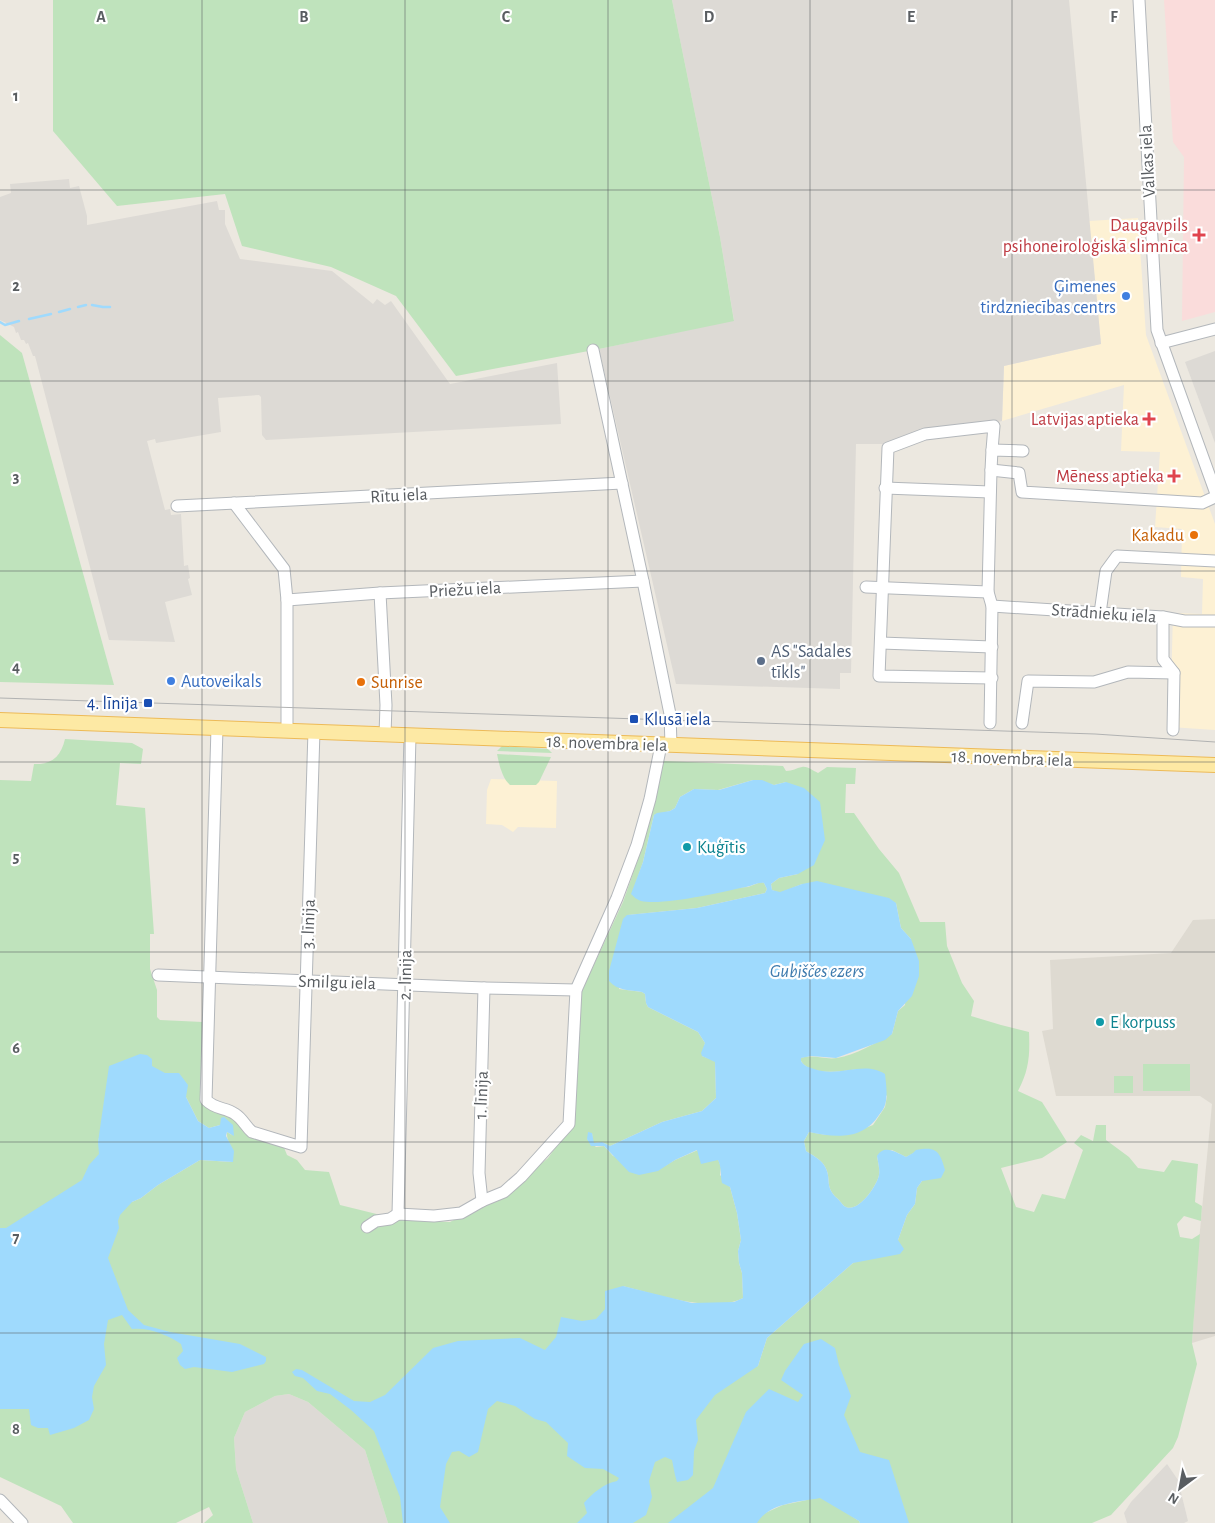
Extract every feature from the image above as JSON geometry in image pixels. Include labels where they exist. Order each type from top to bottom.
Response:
[{"type":"main road","name":"18. novembra iela","points":[[0,720],[1215,765]]},
{"type":"street","name":"Valkas iela","points":[[1139,0],[1157,330],[1215,491]]},
{"type":"street","points":[[1161,343],[1215,329]]},
{"type":"street","points":[[367,1227],[376,1221],[390,1219],[398,1214],[434,1216],[461,1213],[482,1201],[504,1192],[521,1177],[569,1124],[576,990],[617,898],[637,845],[666,745],[671,720],[593,350]]},
{"type":"street","points":[[990,723],[992,678],[992,606],[988,592],[990,470],[994,426],[925,434],[888,448],[879,676],[992,678]]},
{"type":"street","points":[[992,450],[1023,451]]},
{"type":"street","points":[[990,470],[1019,473],[1022,492],[1202,503],[1215,497]]},
{"type":"street","name":"Rītu iela","points":[[177,506],[622,483]]},
{"type":"street","points":[[885,488],[990,492]]},
{"type":"street","points":[[234,503],[284,569],[287,600],[286,730]]},
{"type":"street","points":[[1100,613],[1106,571],[1117,556],[1215,561]]},
{"type":"street","name":"Priežu iela","points":[[287,600],[380,593],[643,581]]},
{"type":"street","points":[[866,587],[988,592]]},
{"type":"street","points":[[380,593],[386,735]]},
{"type":"street","name":"Strādnieku iela","points":[[992,606],[1163,617],[1184,621],[1215,621]]},
{"type":"street","points":[[1163,617],[1163,659],[1174,673],[1173,730]]},
{"type":"street","points":[[881,643],[992,647]]},
{"type":"street","points":[[1022,724],[1028,681],[1094,682],[1128,672],[1174,673]]},
{"type":"street","points":[[210,977],[217,728]]},
{"type":"street","name":"3. līnija","points":[[210,977],[206,1100],[213,1107],[233,1112],[242,1119],[247,1128],[252,1132],[301,1147],[314,732]]},
{"type":"street","name":"2. līnija","points":[[398,1214],[410,736]]},
{"type":"street","name":"Smilgu iela","points":[[158,975],[576,990]]},
{"type":"street","name":"1. līnija","points":[[482,1201],[479,1173],[484,988]]},
{"type":"street","points":[[0,1500],[22,1523]]},
{"type":"shaded area","points":[[672,0],[1069,0],[1101,344],[1004,366],[1002,421],[910,444],[856,444],[851,673],[840,673],[840,689],[676,684],[599,349],[734,320],[720,237]]},
{"type":"shaded area","name":"Daugavpils psihoneiroloģiskā slimnīca","points":[[1164,0],[1215,0],[1215,312],[1182,321],[1184,157],[1173,142]]},
{"type":"shaded area","points":[[69,179],[70,188],[79,186],[87,216],[87,225],[217,201],[219,210],[225,210],[225,224],[240,259],[332,271],[373,304],[377,299],[385,305],[391,301],[450,384],[557,363],[561,424],[266,440],[262,435],[261,397],[259,395],[218,398],[221,432],[156,443],[155,439],[147,441],[165,510],[170,509],[171,515],[181,514],[184,566],[188,565],[190,578],[188,579],[192,595],[165,602],[175,642],[109,640],[35,356],[33,356],[28,343],[26,344],[24,340],[21,340],[14,327],[0,320],[0,197],[11,193],[10,184]]},
{"type":"shaded area","points":[[1138,218],[1146,335],[1215,524],[1215,730],[1170,727],[1173,613],[1202,614],[1203,579],[1181,577],[1182,529],[1155,527],[1160,452],[1121,451],[1124,385],[1002,421],[1004,366],[1101,344],[1089,221]]},
{"type":"shaded area","points":[[1215,351],[1215,443],[1185,362]]},
{"type":"shaded area","points":[[491,779],[557,781],[556,828],[518,827],[513,832],[502,825],[486,824],[487,790]]},
{"type":"shaded area","points":[[1215,919],[1215,1336],[1192,1343],[1198,1251],[1212,1104],[1200,1096],[1056,1096],[1042,1031],[1053,1029],[1050,960],[1171,953],[1193,920]]},
{"type":"shaded area","points":[[289,1394],[308,1402],[365,1450],[388,1523],[253,1523],[236,1469],[234,1438],[245,1412],[275,1396]]},
{"type":"shaded area","points":[[1167,1464],[1178,1480],[1188,1521],[1184,1523],[1127,1523],[1124,1513],[1131,1502]]},
{"type":"green space","points":[[53,0],[672,0],[720,237],[734,321],[456,376],[396,296],[331,267],[242,246],[225,194],[117,206],[53,131]]},
{"type":"green space","points":[[0,335],[22,353],[114,685],[0,682]]},
{"type":"green space","points":[[65,739],[132,743],[143,749],[141,764],[120,763],[116,805],[145,808],[154,934],[150,934],[150,969],[157,990],[157,1017],[160,1020],[203,1022],[202,1105],[232,1115],[283,1145],[287,1155],[297,1160],[305,1170],[329,1172],[340,1205],[401,1220],[450,1222],[508,1192],[548,1158],[571,1126],[580,995],[623,902],[643,845],[664,761],[783,766],[786,771],[804,767],[818,773],[827,767],[856,768],[855,784],[846,784],[845,813],[854,813],[879,849],[899,873],[920,922],[945,922],[947,946],[962,983],[974,1001],[971,1016],[1029,1032],[1028,1063],[1018,1091],[1042,1102],[1067,1142],[1042,1158],[1001,1168],[1016,1207],[1034,1212],[1042,1194],[1065,1199],[1083,1150],[1074,1143],[1081,1135],[1093,1141],[1096,1125],[1106,1125],[1106,1140],[1129,1157],[1138,1168],[1164,1172],[1172,1160],[1198,1164],[1195,1202],[1202,1206],[1201,1221],[1184,1216],[1177,1224],[1180,1237],[1192,1239],[1200,1234],[1192,1343],[1197,1364],[1178,1437],[1173,1448],[1111,1515],[1092,1523],[898,1523],[849,1464],[824,1360],[763,1514],[783,1505],[807,1500],[810,1489],[860,1523],[388,1523],[365,1450],[308,1402],[289,1394],[275,1396],[245,1412],[234,1438],[236,1469],[253,1523],[204,1523],[213,1515],[209,1507],[176,1523],[73,1523],[61,1506],[0,1477],[0,780],[31,781],[34,764],[46,763],[55,758],[61,750]],"holes":[[[753,780],[774,785],[786,782],[798,874],[779,878],[771,884],[772,890],[780,893],[802,884],[896,903],[901,928],[911,939],[905,1005],[898,1011],[892,1034],[844,1056],[801,1058],[801,1061],[806,1066],[820,1071],[836,1072],[859,1069],[887,1096],[885,1107],[873,1125],[847,1135],[826,1135],[809,1132],[804,1141],[806,1151],[824,1165],[833,1194],[846,1207],[856,1206],[866,1197],[878,1180],[877,1156],[892,1150],[906,1157],[914,1153],[922,1181],[917,1188],[915,1204],[907,1215],[898,1240],[853,1263],[767,1338],[758,1366],[706,1377],[623,1286],[667,1298],[700,1303],[716,1304],[743,1298],[742,1273],[738,1251],[741,1240],[737,1213],[730,1187],[720,1175],[721,1167],[718,1159],[698,1150],[658,1170],[613,1156],[604,1146],[596,1147],[587,1139],[592,1133],[593,1143],[602,1142],[610,1146],[662,1122],[702,1111],[716,1098],[715,1061],[702,1056],[705,1043],[698,1032],[648,1007],[645,994],[642,992],[619,989],[628,915],[697,908],[765,893],[767,889],[764,883],[761,882],[748,887],[632,894],[643,862],[654,815],[675,808],[680,797],[694,789],[718,790]],[[165,1073],[179,1073],[186,1097],[198,1121],[209,1128],[220,1125],[233,1136],[227,1132],[233,1156],[232,1162],[200,1160],[132,1202],[98,1142],[100,1133]]]},
{"type":"green space","points":[[502,746],[548,749],[552,753],[497,751]]},
{"type":"green space","points":[[497,754],[551,757],[536,785],[510,785],[503,775]]},
{"type":"green space","points":[[1143,1064],[1190,1064],[1190,1091],[1143,1091]]},
{"type":"green space","points":[[1114,1076],[1133,1076],[1133,1093],[1114,1093]]},
{"type":"water","name":"Gubiščes ezers","points":[[753,780],[762,780],[774,785],[786,782],[804,788],[820,802],[825,840],[814,865],[798,874],[779,878],[771,884],[772,890],[780,892],[817,881],[889,898],[896,903],[901,928],[911,939],[919,961],[919,976],[912,996],[898,1011],[892,1034],[885,1040],[836,1058],[811,1056],[801,1058],[801,1061],[806,1066],[823,1071],[877,1070],[885,1074],[886,1090],[884,1108],[873,1123],[857,1133],[848,1135],[839,1136],[809,1132],[804,1141],[806,1151],[816,1157],[827,1170],[829,1186],[833,1194],[844,1206],[851,1208],[866,1197],[878,1180],[879,1166],[877,1156],[883,1150],[890,1150],[906,1157],[916,1150],[933,1150],[939,1154],[945,1170],[941,1178],[922,1181],[917,1188],[915,1204],[907,1215],[898,1240],[904,1249],[900,1254],[853,1263],[767,1338],[758,1366],[715,1395],[696,1420],[698,1440],[694,1451],[693,1475],[688,1480],[677,1482],[672,1460],[665,1457],[655,1462],[649,1481],[652,1497],[646,1515],[633,1523],[577,1523],[587,1513],[584,1503],[599,1489],[617,1481],[619,1478],[603,1469],[585,1468],[567,1456],[568,1443],[546,1422],[535,1419],[515,1406],[497,1401],[488,1409],[478,1452],[469,1457],[459,1451],[452,1452],[446,1464],[440,1507],[450,1523],[403,1523],[400,1497],[374,1431],[330,1394],[317,1391],[303,1378],[295,1376],[292,1372],[296,1369],[302,1370],[354,1401],[370,1402],[385,1395],[433,1348],[458,1341],[520,1338],[545,1350],[556,1337],[561,1317],[582,1321],[596,1319],[605,1309],[605,1291],[623,1286],[692,1303],[734,1302],[743,1298],[742,1273],[738,1251],[741,1240],[737,1213],[730,1187],[722,1183],[718,1160],[701,1164],[697,1150],[675,1160],[658,1171],[639,1175],[629,1172],[604,1146],[591,1146],[587,1139],[588,1132],[592,1133],[594,1143],[602,1142],[610,1146],[662,1122],[702,1111],[716,1098],[715,1062],[702,1056],[701,1053],[705,1043],[698,1032],[648,1007],[645,994],[642,992],[616,987],[609,981],[609,971],[623,919],[627,915],[697,908],[765,893],[767,889],[764,883],[762,883],[708,895],[663,902],[641,901],[631,894],[643,862],[654,815],[675,808],[680,797],[694,789],[719,790]]},
{"type":"water","points":[[140,1054],[147,1055],[152,1059],[152,1066],[165,1073],[179,1073],[188,1085],[186,1097],[198,1121],[209,1128],[220,1125],[221,1118],[224,1117],[233,1125],[234,1136],[227,1132],[226,1136],[234,1151],[233,1162],[200,1160],[132,1202],[120,1215],[118,1221],[119,1228],[108,1258],[128,1310],[144,1325],[170,1332],[240,1344],[266,1357],[266,1361],[264,1364],[232,1372],[194,1367],[185,1369],[180,1365],[177,1358],[183,1351],[181,1344],[158,1332],[132,1329],[122,1315],[108,1320],[104,1344],[106,1365],[94,1386],[92,1397],[94,1409],[89,1420],[74,1428],[50,1435],[48,1428],[38,1428],[31,1425],[29,1409],[0,1409],[0,1228],[6,1228],[82,1180],[89,1165],[99,1154],[98,1142],[109,1066]]},
{"type":"water","points":[[821,1339],[835,1348],[839,1365],[851,1396],[844,1415],[860,1452],[889,1460],[909,1523],[860,1523],[820,1498],[776,1507],[762,1516],[757,1523],[668,1523],[713,1488],[746,1412],[769,1389],[798,1402],[803,1395],[781,1380],[804,1344]]},
{"type":"waterway","points":[[78,307],[86,305]]},
{"type":"waterway","points":[[92,305],[110,307]]},
{"type":"waterway","points":[[59,312],[70,309]]},
{"type":"waterway","points":[[29,319],[51,314]]},
{"type":"waterway","points":[[0,322],[5,325],[19,321]]},
{"type":"tram line","points":[[0,698],[1095,734],[1215,742]]},
{"type":"place","name":"Daugavpils psihoneiroloģiskā slimnīca","points":[[1199,235]]},
{"type":"place","name":"Ģimenes tirdzniecības centrs","points":[[1126,296]]},
{"type":"place","name":"Latvijas aptieka","points":[[1149,419]]},
{"type":"place","name":"Mēness aptieka","points":[[1174,476]]},
{"type":"place","name":"Kakadu","points":[[1194,535]]},
{"type":"place","name":"AS \"Sadales tīkls\"","points":[[761,661]]},
{"type":"place","name":"Autoveikals","points":[[171,681]]},
{"type":"place","name":"Sunrise","points":[[361,682]]},
{"type":"place","name":"4. līnija","points":[[148,703]]},
{"type":"place","name":"Klusā iela","points":[[634,719]]},
{"type":"place","name":"Kuģītis","points":[[687,847]]},
{"type":"place","name":"E korpuss","points":[[1100,1022]]}]
